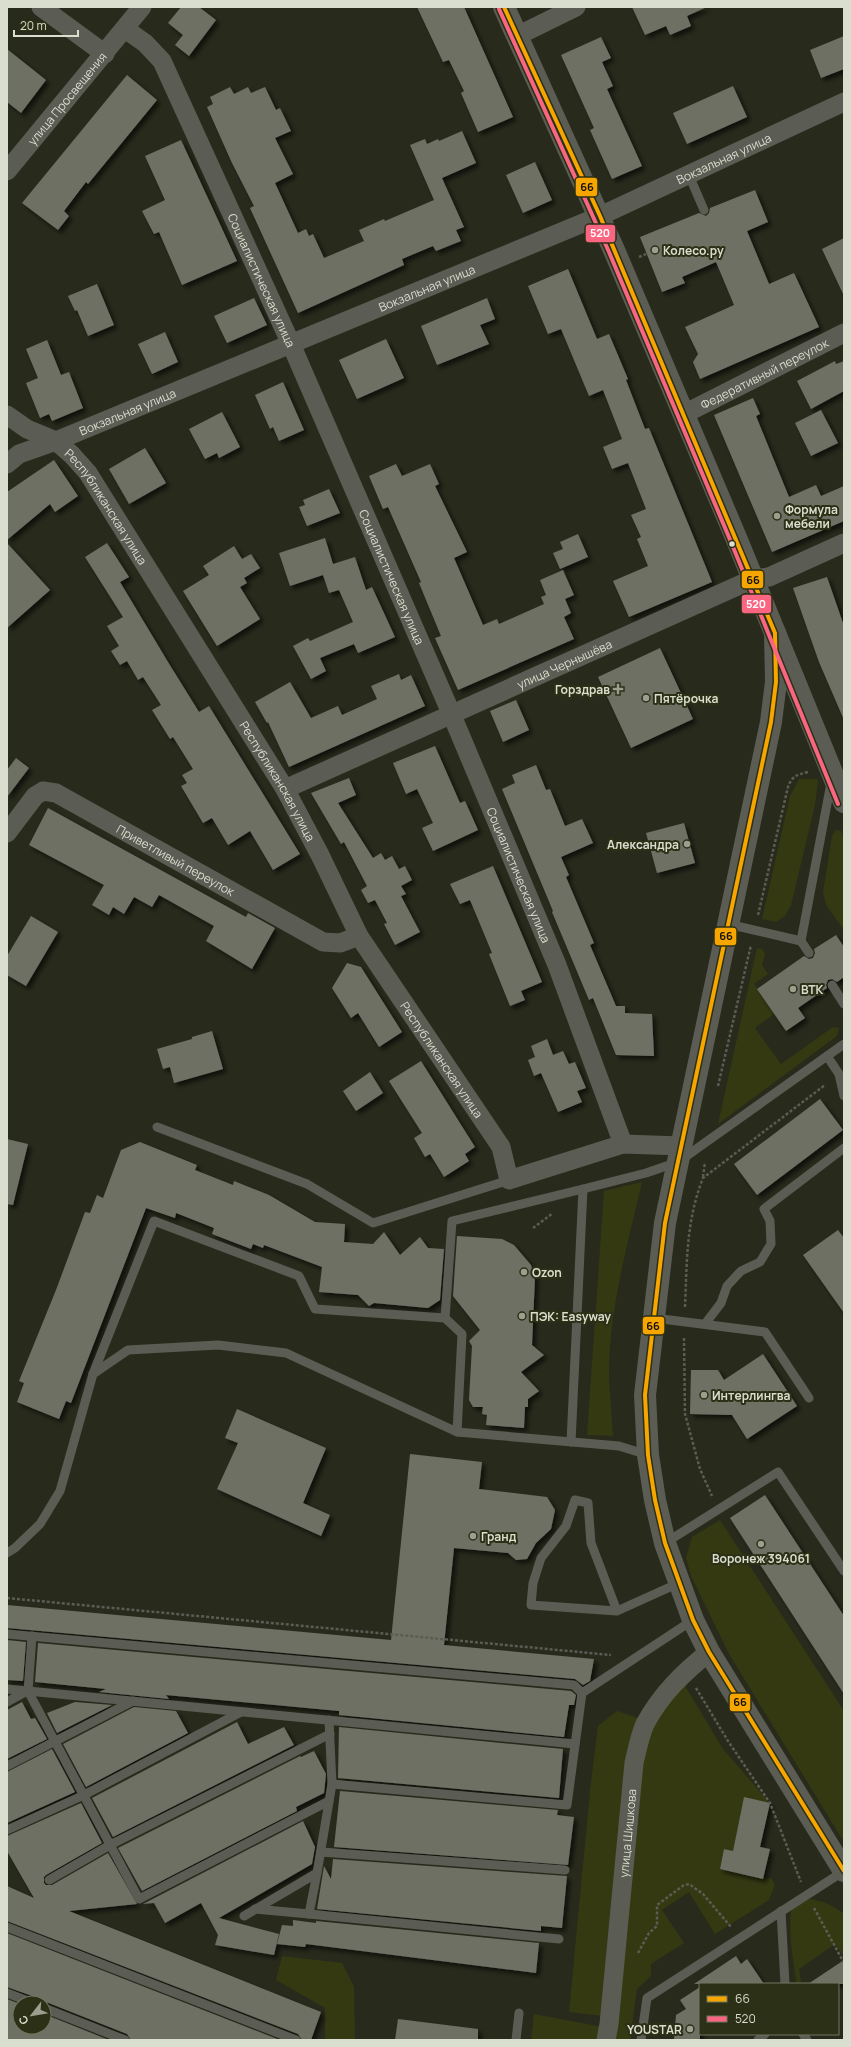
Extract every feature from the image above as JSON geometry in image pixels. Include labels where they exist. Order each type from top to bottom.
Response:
[{"type":"main road","points":[[504,7],[600,216],[753,578],[824,772],[844,802]]},
{"type":"main road","points":[[774,633],[776,682],[771,722],[665,1223],[645,1395],[648,1455],[655,1500],[665,1543],[693,1620],[709,1652],[844,1871]]},
{"type":"street","points":[[41,7],[105,54]]},
{"type":"street","name":"улица Просвещения","points":[[7,171],[105,54],[142,7]]},
{"type":"street","points":[[517,36],[576,7]]},
{"type":"street","name":"Социалистическая улица","points":[[125,29],[145,43],[162,61],[291,344],[452,713],[557,965],[623,1144]]},
{"type":"street","name":"Вокзальная улица","points":[[7,464],[19,454],[56,441],[600,216],[688,173],[844,102]]},
{"type":"street","name":"Федеративный переулок","points":[[684,414],[844,333]]},
{"type":"street","name":"Республиканская улица","points":[[7,415],[27,429],[56,441],[72,455],[88,473],[285,789],[320,855],[359,936],[501,1147],[509,1180]]},
{"type":"street","name":"улица Чернышёва","points":[[285,789],[753,578],[769,576],[844,543]]},
{"type":"street","name":"Приветливый переулок","points":[[7,833],[35,796],[43,791],[56,793],[323,942],[340,943],[359,936]]},
{"type":"street","points":[[509,1180],[623,1144],[680,1154]]},
{"type":"street","name":"улица Шишкова","points":[[606,2040],[609,2024],[634,1763],[645,1725],[665,1691],[709,1652]]},
{"type":"lane","points":[[688,173],[704,210]]},
{"type":"lane","points":[[809,953],[801,941],[824,772]]},
{"type":"lane","points":[[728,924],[801,941]]},
{"type":"lane","points":[[832,985],[844,1004]]},
{"type":"lane","points":[[445,1318],[452,1221],[646,1172],[707,1142],[844,1044]]},
{"type":"lane","points":[[827,1056],[839,1074],[844,1096]]},
{"type":"lane","points":[[157,1127],[307,1184],[373,1223],[509,1180]]},
{"type":"lane","points":[[705,1324],[721,1303],[727,1286],[741,1272],[760,1262],[770,1244],[770,1221],[764,1209],[844,1148]]},
{"type":"lane","points":[[571,1442],[583,1189]]},
{"type":"lane","points":[[7,1553],[15,1548],[40,1524],[60,1491],[94,1374],[154,1221],[299,1276],[315,1309],[445,1318],[462,1334],[457,1432]]},
{"type":"lane","points":[[653,1318],[765,1332],[809,1398]]},
{"type":"lane","points":[[94,1374],[128,1350],[218,1345],[286,1353],[457,1432],[619,1446],[648,1455]]},
{"type":"lane","points":[[665,1543],[778,1472],[844,1571]]},
{"type":"lane","points":[[617,1611],[592,1543],[588,1503],[575,1500],[566,1526],[541,1558],[533,1583],[531,1605],[617,1611],[679,1583]]},
{"type":"lane","points":[[332,1784],[567,1805],[582,1693],[693,1620]]},
{"type":"lane","points":[[7,1634],[574,1685],[582,1693]]},
{"type":"lane","points":[[32,1636],[28,1691],[139,1899],[329,1801]]},
{"type":"lane","points":[[7,1689],[575,1744]]},
{"type":"lane","points":[[7,1702],[28,1691]]},
{"type":"lane","points":[[7,1766],[54,1740],[133,1701]]},
{"type":"lane","points":[[7,1830],[84,1795],[241,1712]]},
{"type":"lane","points":[[309,1914],[332,1784],[329,1720]]},
{"type":"lane","points":[[49,1880],[110,1845],[330,1734]]},
{"type":"lane","points":[[321,1852],[565,1870]]},
{"type":"lane","points":[[641,2040],[647,1998],[844,1871]]},
{"type":"lane","points":[[244,1916],[317,1873]]},
{"type":"lane","points":[[256,1909],[559,1939]]},
{"type":"lane","points":[[781,1911],[785,1983]]},
{"type":"lane","points":[[7,1927],[296,2040]]},
{"type":"lane","points":[[52,2011],[125,2040]]},
{"type":"lane","points":[[516,2040],[519,2013]]},
{"type":"path","points":[[717,1091],[791,778],[796,775],[824,772]]},
{"type":"path","points":[[703,1178],[707,1142]]},
{"type":"path","points":[[533,1228],[551,1214]]},
{"type":"path","points":[[7,1598],[614,1655]]},
{"type":"path","points":[[687,1670],[728,1742],[770,1802],[806,1895],[844,1963]]},
{"type":"path","points":[[634,1959],[649,1933],[656,1926],[657,1905],[684,1885],[689,1884],[712,1903],[726,1920],[738,1939]]},
{"type":"green space","points":[[799,779],[818,779],[815,805],[791,905],[785,916],[776,922],[762,919],[790,796]]},
{"type":"green space","points":[[836,830],[841,831],[844,839],[844,930],[826,905],[823,892],[832,836]]},
{"type":"green space","points":[[757,948],[762,949],[765,954],[762,965],[768,974],[754,984],[774,1014],[755,1028],[781,1064],[833,1027],[839,1028],[837,1036],[718,1124]]},
{"type":"green space","points":[[642,1182],[616,1298],[610,1345],[609,1386],[613,1436],[587,1435],[604,1191]]},
{"type":"green space","points":[[720,1520],[844,1711],[844,1842],[729,1654],[691,1576],[686,1558],[692,1537]]},
{"type":"green space","points":[[684,1684],[723,1749],[770,1803],[744,1798],[733,1851],[724,1849],[720,1869],[763,1879],[771,1878],[775,1885],[769,1900],[715,1934],[689,1892],[662,1910],[684,1943],[651,1964],[651,1976],[637,1989],[630,2040],[607,2040],[645,1725]]},
{"type":"green space","points":[[617,1711],[641,1719],[603,2016],[569,2012],[590,1791],[598,1726]]},
{"type":"green space","points":[[809,1899],[828,1904],[844,1914],[844,1957],[835,1944],[799,1969],[801,1982],[799,1983],[797,1983],[791,1946],[791,1909]]},
{"type":"green space","points":[[282,1956],[342,1963],[354,1987],[355,2040],[325,2040],[325,2008],[276,1980]]},
{"type":"green space","points":[[534,2014],[603,2027],[600,2040],[531,2040]]},
{"type":"building","points":[[181,7],[199,7],[216,20],[189,56],[175,45],[183,35],[168,23]]},
{"type":"building","points":[[417,7],[464,7],[513,117],[478,132],[461,93],[464,91],[449,60],[443,62]]},
{"type":"building","points":[[632,7],[707,7],[687,16],[691,26],[670,35],[666,26],[645,35]]},
{"type":"building","points":[[844,36],[844,69],[821,78],[810,50]]},
{"type":"building","points":[[601,37],[611,58],[602,62],[613,86],[607,89],[642,166],[612,179],[590,130],[594,128],[561,55]]},
{"type":"building","points":[[7,49],[46,80],[21,113],[7,102]]},
{"type":"building","points":[[127,75],[157,100],[88,184],[86,182],[64,211],[69,216],[58,230],[22,203]]},
{"type":"building","points":[[733,86],[747,117],[687,144],[673,113]]},
{"type":"building","points":[[230,87],[234,94],[248,87],[251,93],[265,87],[276,110],[280,108],[291,131],[275,138],[293,174],[275,183],[298,233],[306,229],[309,236],[313,234],[324,258],[364,241],[359,230],[384,219],[385,221],[434,200],[410,145],[425,139],[427,144],[438,139],[439,141],[462,131],[476,163],[442,178],[464,227],[456,230],[461,241],[436,251],[433,246],[402,259],[404,265],[298,313],[250,208],[254,206],[232,163],[207,107],[213,104],[210,97]]},
{"type":"building","points":[[181,140],[237,261],[182,285],[159,232],[154,234],[142,211],[165,200],[145,156]]},
{"type":"building","points":[[535,162],[552,200],[523,213],[506,175]]},
{"type":"building","points":[[755,190],[768,222],[747,231],[769,284],[794,273],[819,327],[700,379],[693,362],[698,354],[685,327],[734,305],[716,262],[682,277],[685,283],[662,292],[640,237],[699,213],[706,216],[709,213],[710,208]]},
{"type":"building","points":[[844,238],[844,296],[822,249]]},
{"type":"building","points":[[568,269],[597,339],[609,334],[628,379],[626,380],[645,429],[649,428],[712,582],[629,617],[613,581],[648,566],[637,539],[641,537],[631,515],[646,509],[628,463],[612,469],[603,447],[622,439],[603,390],[589,396],[561,329],[548,334],[528,286]]},
{"type":"building","points":[[97,284],[114,325],[88,336],[77,310],[75,311],[68,296]]},
{"type":"building","points":[[254,298],[267,325],[227,343],[214,316]]},
{"type":"building","points":[[487,298],[495,319],[480,325],[489,344],[437,365],[421,326]]},
{"type":"building","points":[[165,332],[178,362],[152,374],[138,344]]},
{"type":"building","points":[[386,339],[404,378],[357,399],[339,360]]},
{"type":"building","points":[[47,340],[61,375],[69,372],[83,408],[52,421],[49,414],[40,418],[26,383],[38,378],[26,349]]},
{"type":"building","points":[[835,361],[836,364],[844,361],[844,391],[811,409],[797,381]]},
{"type":"building","points":[[283,382],[304,430],[279,441],[273,427],[270,429],[255,395]]},
{"type":"building","points":[[753,398],[760,414],[756,416],[789,497],[816,485],[821,496],[844,486],[844,521],[772,552],[714,415]]},
{"type":"building","points":[[821,410],[838,443],[811,456],[795,423]]},
{"type":"building","points":[[222,412],[240,447],[219,458],[217,453],[205,459],[189,429]]},
{"type":"building","points":[[145,448],[166,483],[129,504],[109,469]]},
{"type":"building","points":[[54,460],[78,496],[55,512],[50,504],[7,540],[7,492]]},
{"type":"building","points":[[396,464],[402,476],[430,464],[439,484],[435,486],[467,552],[454,558],[483,625],[497,619],[499,624],[544,604],[541,597],[546,595],[540,580],[563,570],[574,595],[565,599],[571,613],[564,617],[574,639],[458,690],[435,638],[441,636],[419,583],[421,582],[388,507],[383,509],[369,476]]},
{"type":"building","points":[[329,489],[340,513],[307,526],[299,507],[305,505],[303,500]]},
{"type":"building","points":[[578,534],[588,557],[560,569],[553,553],[563,549],[560,542]]},
{"type":"building","points":[[325,538],[333,564],[355,557],[366,590],[372,587],[395,637],[358,653],[354,644],[320,658],[326,671],[311,679],[293,646],[308,638],[310,641],[353,622],[339,590],[329,593],[323,575],[290,586],[279,553]]},
{"type":"building","points":[[7,543],[50,590],[7,628]]},
{"type":"building","points":[[107,543],[129,577],[120,582],[199,712],[209,706],[300,854],[273,870],[250,831],[228,845],[212,818],[203,823],[181,786],[187,783],[182,775],[193,769],[173,737],[170,739],[152,710],[161,705],[143,677],[138,680],[127,661],[120,665],[111,651],[119,646],[107,626],[123,617],[85,557]]},
{"type":"building","points":[[234,546],[242,559],[251,554],[260,568],[244,578],[247,583],[240,587],[260,619],[217,646],[183,591],[209,575],[203,566]]},
{"type":"building","points":[[827,577],[844,626],[844,720],[819,662],[793,588]]},
{"type":"building","name":"Пятёрочка","points":[[660,648],[693,719],[631,748],[598,677]]},
{"type":"building","points":[[399,674],[401,680],[411,675],[425,706],[289,767],[268,722],[267,723],[255,702],[290,682],[311,718],[338,706],[342,715],[377,699],[371,686]]},
{"type":"building","points":[[516,700],[529,730],[503,742],[490,711]]},
{"type":"building","points":[[435,746],[460,803],[465,801],[478,830],[433,851],[422,828],[433,823],[417,789],[406,794],[393,763]]},
{"type":"building","points":[[16,758],[29,768],[7,797],[7,770]]},
{"type":"building","points":[[536,765],[546,790],[550,789],[565,826],[582,819],[593,843],[561,857],[569,875],[566,877],[594,943],[590,945],[616,1006],[625,1006],[625,1013],[652,1014],[654,1056],[616,1055],[593,998],[589,1000],[502,789],[515,783],[512,775]]},
{"type":"building","points":[[349,778],[356,795],[338,803],[373,858],[381,853],[385,860],[392,856],[399,869],[405,866],[412,880],[401,886],[406,894],[401,896],[420,932],[395,945],[384,924],[387,923],[375,900],[368,903],[361,890],[367,886],[344,842],[341,844],[311,793]]},
{"type":"building","points":[[48,808],[246,917],[248,913],[275,928],[252,969],[206,941],[214,926],[159,895],[152,907],[134,897],[124,914],[113,907],[109,915],[92,905],[104,885],[29,845]]},
{"type":"building","points":[[684,823],[695,863],[657,873],[646,833]]},
{"type":"building","points":[[493,866],[542,982],[521,991],[525,1000],[510,1006],[489,954],[492,953],[470,900],[460,904],[450,884]]},
{"type":"building","points":[[31,916],[58,932],[26,986],[7,975],[7,956]]},
{"type":"building","points":[[836,935],[844,947],[844,977],[837,982],[832,979],[828,980],[826,985],[827,988],[798,1008],[805,1018],[786,1031],[757,989],[804,956],[809,959],[813,958],[815,953],[814,949]]},
{"type":"building","points":[[347,963],[361,967],[402,1032],[379,1047],[358,1013],[351,1018],[332,988]]},
{"type":"building","points":[[212,1031],[223,1069],[174,1083],[170,1067],[163,1069],[157,1049],[192,1039],[192,1037]]},
{"type":"building","points":[[547,1039],[553,1055],[563,1051],[569,1064],[575,1062],[586,1088],[577,1091],[582,1102],[558,1112],[541,1073],[534,1076],[528,1060],[535,1057],[531,1046]]},
{"type":"building","points":[[421,1061],[475,1147],[465,1154],[469,1161],[444,1177],[430,1154],[425,1157],[414,1138],[422,1133],[389,1081]]},
{"type":"building","points":[[370,1072],[383,1093],[356,1111],[343,1091]]},
{"type":"building","points":[[820,1099],[843,1130],[757,1195],[734,1164]]},
{"type":"building","points":[[7,1139],[28,1144],[13,1205],[7,1204]]},
{"type":"building","points":[[140,1142],[197,1165],[195,1170],[233,1185],[234,1181],[269,1195],[315,1222],[345,1224],[344,1242],[373,1244],[384,1232],[400,1255],[420,1237],[428,1248],[444,1249],[440,1300],[428,1308],[374,1303],[369,1306],[358,1295],[319,1292],[322,1267],[264,1245],[263,1248],[253,1244],[251,1249],[212,1234],[214,1228],[176,1213],[175,1218],[146,1208],[71,1403],[66,1401],[59,1419],[17,1402],[24,1383],[19,1381],[56,1290],[85,1212],[90,1213],[97,1195],[103,1198],[121,1150]]},
{"type":"building","points":[[838,1230],[844,1238],[844,1313],[803,1255]]},
{"type":"building","points":[[457,1236],[502,1239],[514,1245],[531,1265],[535,1277],[532,1345],[544,1355],[521,1372],[539,1391],[528,1399],[528,1407],[525,1407],[524,1428],[486,1425],[487,1415],[482,1414],[483,1407],[473,1407],[469,1400],[472,1346],[469,1341],[480,1330],[453,1296]]},
{"type":"building","points":[[763,1354],[797,1406],[747,1439],[732,1415],[690,1414],[691,1370],[718,1370],[724,1380]]},
{"type":"building","points":[[237,1409],[326,1448],[303,1503],[330,1515],[321,1536],[217,1489],[238,1443],[225,1438]]},
{"type":"building","points":[[410,1454],[482,1462],[479,1489],[547,1497],[555,1510],[551,1529],[536,1543],[527,1559],[516,1560],[508,1553],[454,1548],[444,1645],[594,1659],[590,1681],[583,1685],[575,1679],[7,1628],[7,1605],[391,1640]]},
{"type":"building","points":[[765,1495],[844,1616],[844,1694],[730,1518]]},
{"type":"building","points":[[7,1640],[26,1642],[23,1681],[7,1680]]},
{"type":"building","points":[[38,1643],[571,1691],[576,1695],[574,1705],[569,1705],[564,1737],[339,1715],[339,1711],[166,1695],[169,1699],[99,1692],[106,1689],[35,1682]]},
{"type":"building","points":[[22,1702],[31,1719],[35,1718],[47,1739],[7,1759],[7,1710]]},
{"type":"building","points":[[75,1702],[112,1705],[57,1733],[47,1713]]},
{"type":"building","points":[[134,1707],[176,1711],[188,1733],[86,1787],[63,1744]]},
{"type":"building","points":[[237,1722],[248,1744],[284,1727],[294,1745],[113,1837],[92,1798]]},
{"type":"building","points":[[339,1727],[563,1749],[559,1798],[338,1778]]},
{"type":"building","points":[[52,1749],[75,1792],[7,1823],[7,1772]]},
{"type":"building","points":[[314,1751],[326,1774],[324,1793],[296,1807],[297,1811],[142,1891],[118,1848],[300,1756],[301,1757]]},
{"type":"building","points":[[340,1791],[558,1810],[557,1815],[574,1817],[568,1865],[334,1847]]},
{"type":"building","points":[[744,1797],[770,1803],[760,1847],[770,1849],[763,1879],[720,1869],[724,1849],[733,1851]]},
{"type":"building","points":[[81,1803],[102,1843],[46,1875],[44,1877],[44,1883],[46,1885],[52,1885],[108,1853],[137,1904],[69,1911],[321,2012],[311,2040],[302,2040],[298,2034],[7,1921],[7,1886],[34,1898],[7,1851],[7,1836]]},
{"type":"building","points":[[303,1821],[315,1847],[312,1864],[219,1918],[279,1934],[274,1955],[215,1945],[218,1935],[201,1903],[165,1923],[154,1903],[143,1904]]},
{"type":"building","points":[[333,1859],[567,1876],[562,1928],[541,1926],[541,1931],[317,1909],[324,1866],[331,1879]]},
{"type":"building","points":[[293,1920],[539,1943],[536,1973],[306,1944],[305,1947],[277,1944],[282,1925],[293,1926]]},
{"type":"building","points":[[7,1933],[280,2040],[131,2040],[127,2034],[52,2004],[52,1995],[29,1995],[7,1987]]},
{"type":"building","points":[[736,1956],[741,1964],[747,1959],[763,1983],[699,1983],[694,1984]]},
{"type":"building","points":[[844,1960],[844,1984],[810,1983]]},
{"type":"building","points":[[699,1988],[700,2040],[674,2040],[676,2015],[686,2009],[680,2000]]},
{"type":"building","points":[[7,1999],[12,2001],[12,2035],[52,2035],[52,2017],[109,2040],[7,2040]]},
{"type":"building","points":[[398,2019],[478,2029],[478,2040],[395,2040]]},
{"type":"transit line","name":"66","points":[[504,7],[600,216],[775,633],[776,682],[771,722],[665,1223],[645,1395],[648,1455],[655,1500],[665,1543],[693,1620],[709,1652],[844,1871]]},
{"type":"transit line","name":"520","points":[[499,9],[609,252],[731,542],[838,804]]},
{"type":"place","name":"Колесо.ру","points":[[655,250]]},
{"type":"place","name":"Формула мебели","points":[[777,516]]},
{"type":"place","name":"Горздрав","points":[[618,689]]},
{"type":"place","name":"Пятёрочка","points":[[646,698]]},
{"type":"place","name":"Александра","points":[[687,844]]},
{"type":"place","name":"ВТК","points":[[793,989]]},
{"type":"place","name":"Ozon","points":[[524,1272]]},
{"type":"place","name":"ПЭК: Easyway","points":[[522,1316]]},
{"type":"place","name":"Интерлингва","points":[[704,1395]]},
{"type":"place","name":"Гранд","points":[[473,1536]]},
{"type":"place","name":"Воронеж 394061","points":[[761,1544]]},
{"type":"place","name":"YOUSTAR","points":[[690,2029]]}]
